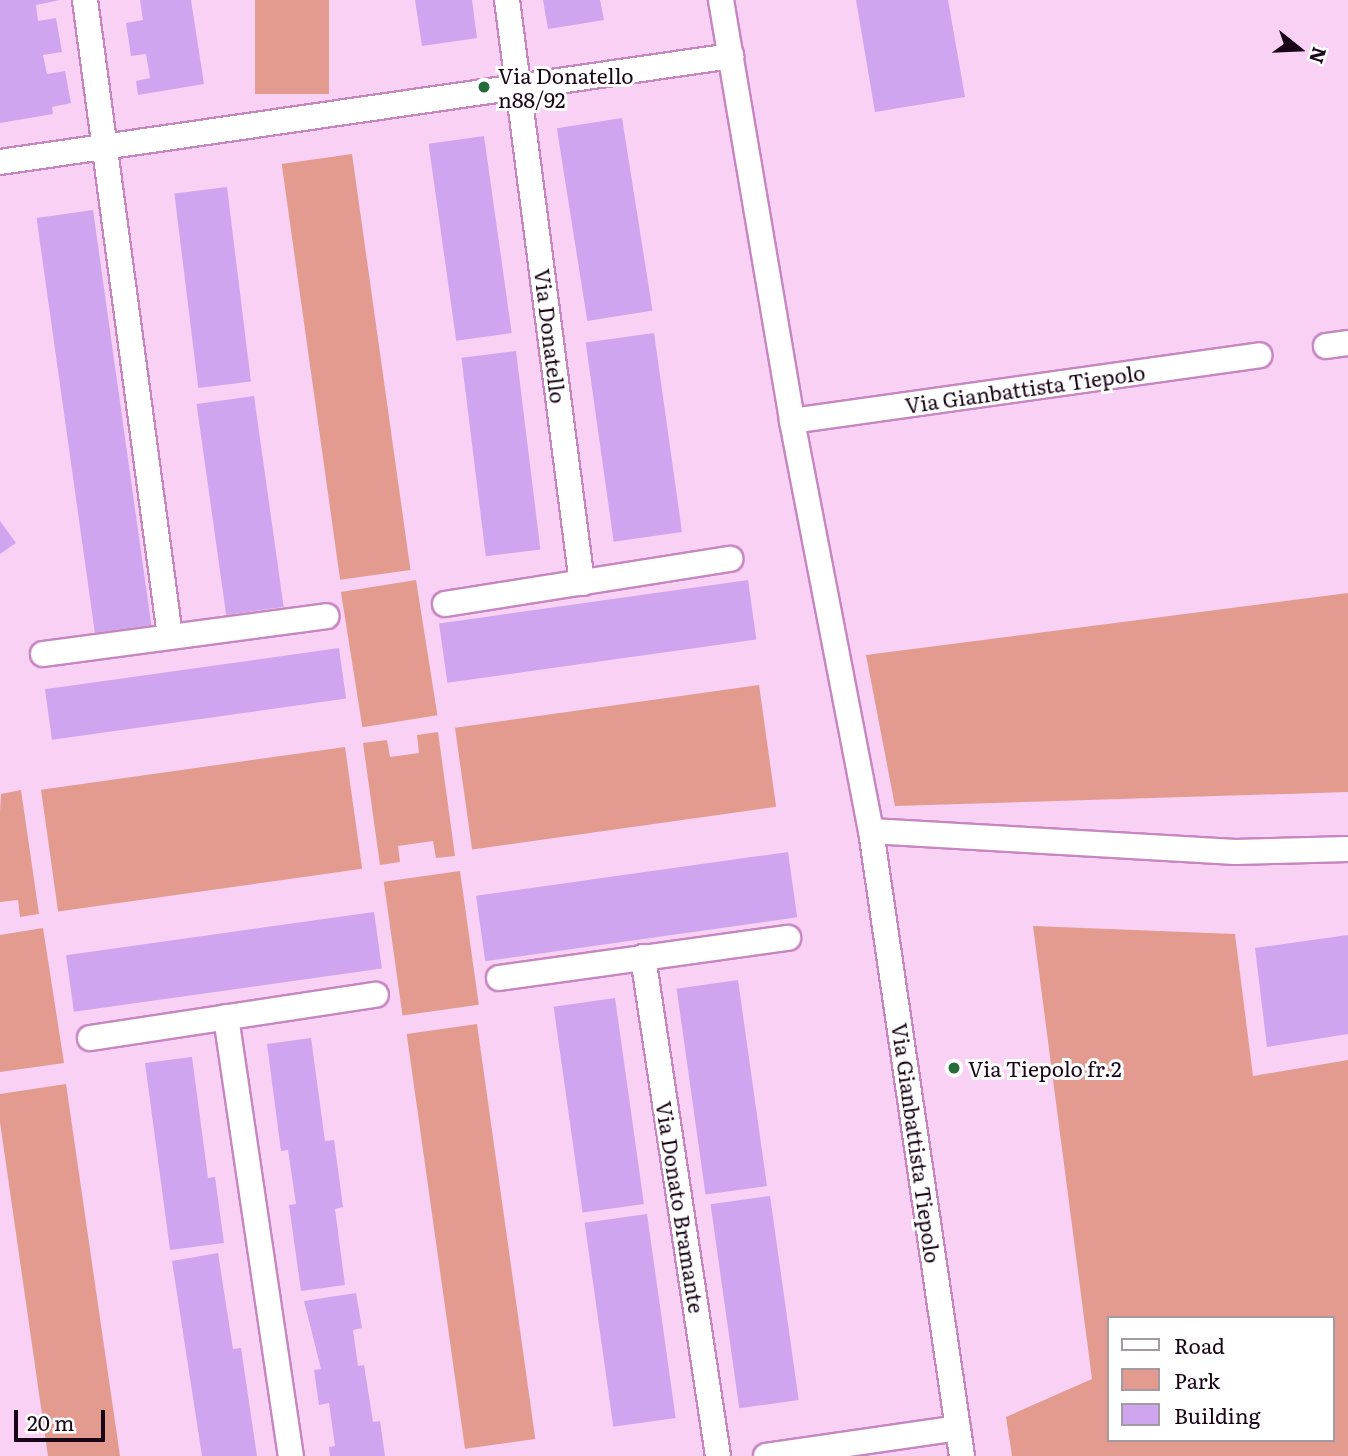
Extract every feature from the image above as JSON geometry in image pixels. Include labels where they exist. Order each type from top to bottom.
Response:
[{"type":"street","points":[[85,0],[170,636]]},
{"type":"street","name":"Via Donatello","points":[[507,0],[582,583]]},
{"type":"street","name":"Via Gianbattista Tiepolo","points":[[721,0],[792,421],[871,831],[962,1456]]},
{"type":"street","points":[[0,162],[520,90],[732,56]]},
{"type":"street","name":"Via Gianbattista Tiepolo","points":[[792,421],[1259,355]]},
{"type":"street","points":[[446,604],[730,559]]},
{"type":"street","points":[[43,654],[326,616]]},
{"type":"street","points":[[871,831],[1234,852],[1348,849]]},
{"type":"street","points":[[499,978],[788,938]]},
{"type":"street","name":"Via Donato Bramante","points":[[643,957],[718,1456]]},
{"type":"street","points":[[90,1038],[376,995]]},
{"type":"street","points":[[226,1017],[291,1456]]},
{"type":"street","points":[[766,1456],[958,1428]]},
{"type":"green space","points":[[255,0],[329,0],[329,94],[255,94]]},
{"type":"green space","points":[[352,154],[410,570],[340,580],[282,164]]},
{"type":"green space","points":[[416,580],[437,715],[362,727],[341,592]]},
{"type":"green space","points":[[1348,593],[1348,792],[895,806],[866,655]]},
{"type":"green space","points":[[759,685],[776,807],[472,850],[455,728]]},
{"type":"green space","points":[[438,732],[455,856],[436,858],[433,841],[398,846],[400,862],[380,865],[363,743],[387,740],[390,757],[419,753],[417,735]]},
{"type":"green space","points":[[345,747],[362,869],[58,912],[41,790]]},
{"type":"green space","points":[[21,790],[39,914],[20,917],[18,900],[0,902],[0,812],[1,794]]},
{"type":"green space","points":[[460,871],[479,1005],[403,1015],[384,882]]},
{"type":"green space","points":[[1033,926],[1235,934],[1253,1076],[1348,1060],[1348,1456],[1012,1456],[1006,1417],[1092,1379]]},
{"type":"green space","points":[[43,928],[64,1063],[0,1072],[0,935]]},
{"type":"green space","points":[[477,1024],[535,1439],[465,1449],[407,1034]]},
{"type":"green space","points":[[66,1084],[120,1456],[48,1456],[0,1122],[0,1094]]},
{"type":"building","points":[[0,0],[60,0],[36,5],[38,21],[56,18],[62,52],[43,55],[47,74],[65,71],[71,103],[52,107],[53,114],[0,123]]},
{"type":"building","points":[[140,0],[191,0],[204,84],[138,95],[136,81],[150,78],[146,54],[131,56],[126,23],[143,20]]},
{"type":"building","points":[[415,0],[472,0],[477,38],[422,46]]},
{"type":"building","points":[[543,0],[600,0],[604,20],[548,29]]},
{"type":"building","points":[[856,0],[948,0],[965,97],[875,112]]},
{"type":"building","points":[[622,118],[653,311],[587,321],[557,128]]},
{"type":"building","points":[[484,136],[512,333],[456,341],[429,144]]},
{"type":"building","points":[[227,187],[251,382],[198,388],[174,193]]},
{"type":"building","points":[[93,210],[151,625],[95,633],[37,218]]},
{"type":"building","points":[[654,333],[682,532],[614,542],[586,343]]},
{"type":"building","points":[[516,351],[540,550],[486,556],[461,358]]},
{"type":"building","points":[[254,396],[284,607],[226,615],[197,404]]},
{"type":"building","points":[[0,521],[16,543],[0,554]]},
{"type":"building","points":[[748,580],[756,639],[447,683],[439,623]]},
{"type":"building","points":[[339,648],[346,699],[52,740],[45,689]]},
{"type":"building","points":[[788,852],[797,917],[485,961],[476,896]]},
{"type":"building","points":[[374,912],[382,968],[74,1012],[66,955]]},
{"type":"building","points":[[1348,935],[1348,1034],[1267,1047],[1255,948]]},
{"type":"building","points":[[738,980],[767,1186],[706,1195],[677,989]]},
{"type":"building","points":[[615,998],[644,1204],[583,1213],[554,1007]]},
{"type":"building","points":[[311,1038],[325,1141],[334,1140],[343,1207],[335,1209],[345,1285],[301,1291],[289,1205],[296,1204],[288,1150],[281,1151],[267,1044]]},
{"type":"building","points":[[192,1057],[208,1178],[215,1177],[224,1243],[170,1250],[145,1063]]},
{"type":"building","points":[[770,1196],[799,1400],[739,1408],[711,1204]]},
{"type":"building","points":[[647,1214],[676,1418],[613,1427],[585,1223]]},
{"type":"building","points":[[218,1253],[233,1349],[241,1348],[257,1456],[202,1456],[172,1261]]},
{"type":"building","points":[[356,1293],[362,1328],[353,1330],[358,1366],[364,1365],[373,1422],[380,1421],[385,1456],[330,1456],[329,1447],[335,1446],[329,1403],[319,1405],[314,1370],[321,1369],[304,1301]]},
{"type":"place","name":"Via Donatello n88/92","points":[[484,87]]},
{"type":"place","name":"Via Tiepolo fr.2","points":[[954,1068]]}]
